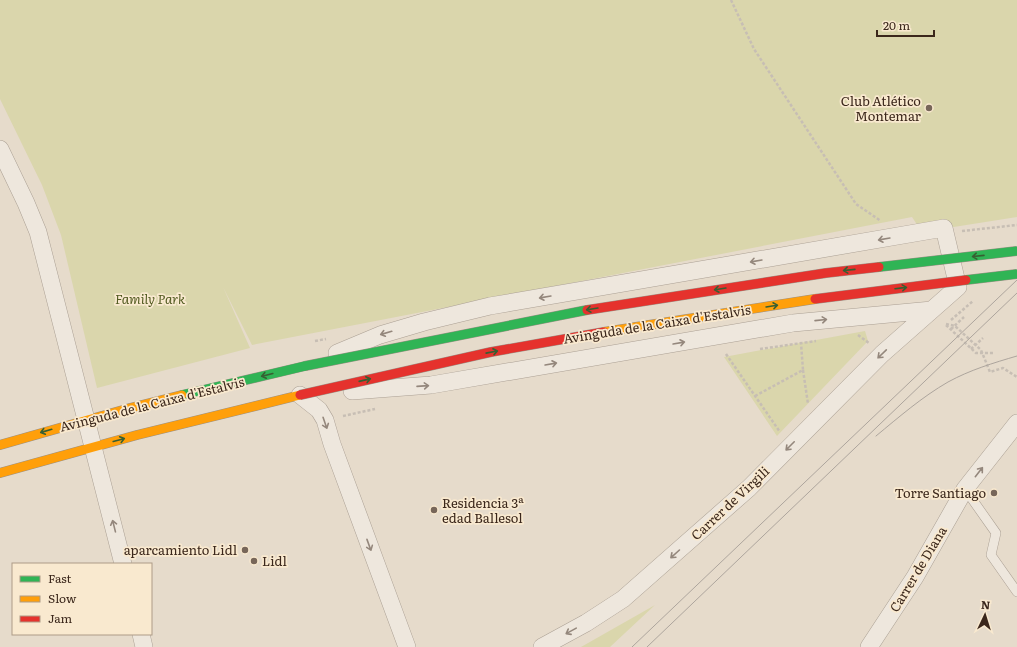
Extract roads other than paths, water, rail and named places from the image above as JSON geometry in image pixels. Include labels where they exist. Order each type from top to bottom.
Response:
[{"type":"main road","name":"Avinguda de la Caixa d'Estalvis","points":[[0,445],[86,420],[305,366],[574,312],[826,273],[1017,251]]},
{"type":"main road","name":"Avinguda de la Caixa d'Estalvis","points":[[0,473],[93,447],[300,395],[491,352],[670,321],[827,297],[1017,274]]},
{"type":"street","points":[[0,149],[38,232],[123,563]]},
{"type":"street","name":"Avinguda de la Caixa d'Estalvis","points":[[305,366],[380,335],[424,322],[490,306],[944,228]]},
{"type":"street","name":"Carrer de Virgili","points":[[542,647],[586,623],[623,599],[749,488],[882,354],[958,287],[944,228]]},
{"type":"street","name":"Avinguda de la Caixa d'Estalvis","points":[[300,395],[431,385],[793,324],[890,313],[932,310]]},
{"type":"street","points":[[890,313],[901,337]]},
{"type":"street","points":[[300,395],[319,410],[325,420],[332,444],[407,647]]},
{"type":"street","name":"Carrer de Diana","points":[[869,647],[915,577],[965,489],[1017,423]]},
{"type":"street","points":[[141,635],[144,647]]},
{"type":"lane","points":[[965,489],[996,533],[991,555],[1017,592]]},
{"type":"tram line","points":[[632,647],[1017,280]]},
{"type":"tram line","points":[[647,647],[1017,293]]},
{"type":"tram line","points":[[876,436],[920,401],[948,382],[973,370],[1017,356]]},
{"type":"place","name":"Club Atlético Montemar","points":[[929,108]]},
{"type":"place","name":"Torre Santiago","points":[[994,493]]},
{"type":"place","name":"Residencia 3ª edad Ballesol","points":[[434,510]]},
{"type":"place","name":"aparcamiento Lidl","points":[[245,550]]},
{"type":"place","name":"Lidl","points":[[254,561]]},
{"type":"park label","name":"Family Park","points":[[150,299]]}]
